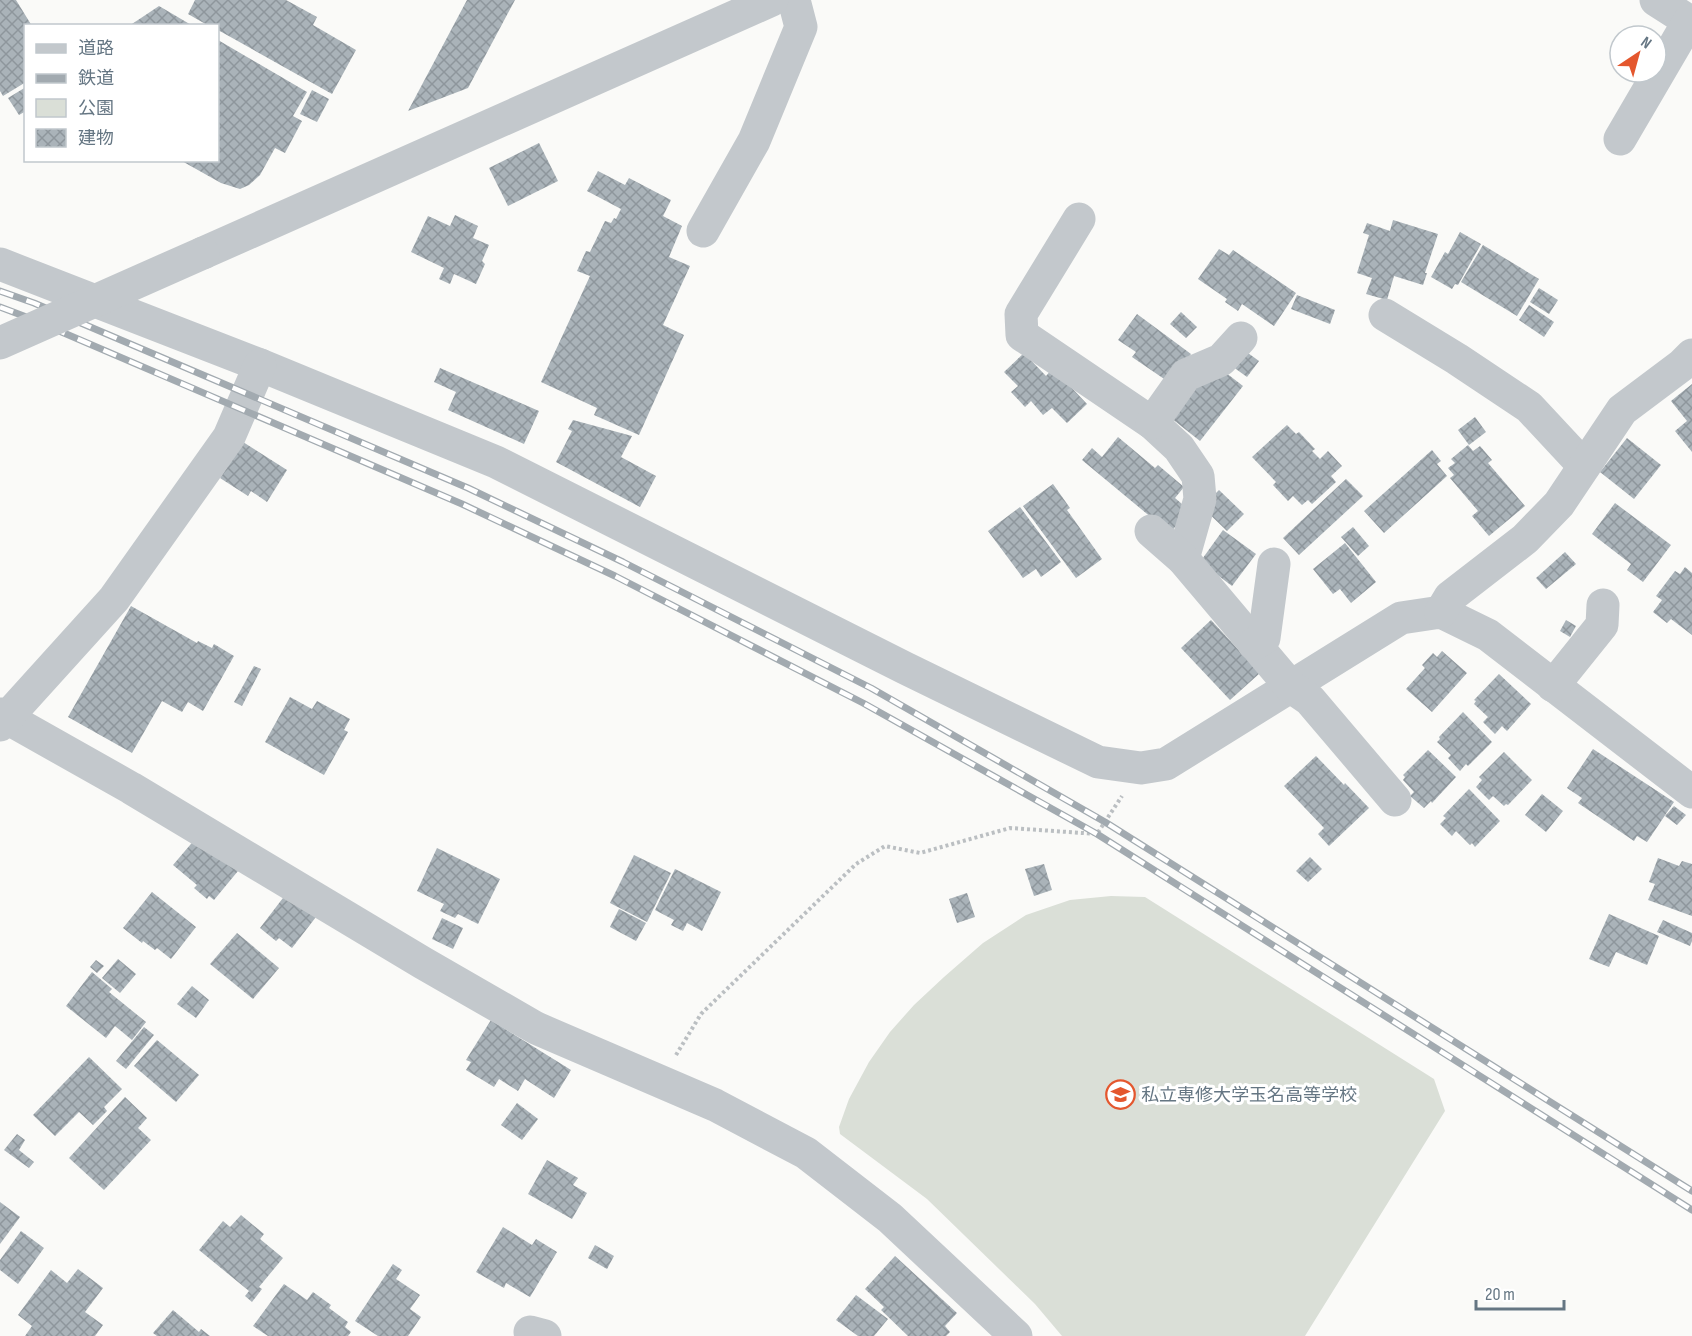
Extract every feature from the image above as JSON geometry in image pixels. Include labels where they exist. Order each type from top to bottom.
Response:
[{"type":"street","points":[[0,343],[772,0]]},
{"type":"street","points":[[703,231],[754,141],[801,27],[794,0]]},
{"type":"street","points":[[1620,139],[1690,22],[1656,0]]},
{"type":"street","points":[[1079,219],[1021,314],[1022,335],[1152,423],[1179,448],[1198,476],[1200,499],[1183,560]]},
{"type":"street","points":[[0,264],[260,365],[496,462],[904,669],[1098,762],[1141,768],[1166,764],[1401,618],[1442,612],[1488,635],[1692,792]]},
{"type":"street","points":[[1385,315],[1457,358],[1529,406],[1584,466]]},
{"type":"street","points":[[1152,423],[1186,375],[1221,360],[1241,338]]},
{"type":"street","points":[[1442,612],[1450,597],[1524,538],[1559,504],[1622,410],[1692,355]]},
{"type":"street","points":[[260,365],[229,437],[114,599],[2,719],[131,788],[536,1028],[715,1105],[806,1153],[890,1218],[1016,1336]]},
{"type":"street","points":[[1151,531],[1183,560],[1292,687],[1310,700],[1395,800]]},
{"type":"street","points":[[1254,644],[1264,638],[1274,564]]},
{"type":"street","points":[[1553,686],[1602,625],[1603,605]]},
{"type":"path","points":[[660,1081],[701,1014],[856,864],[885,846],[921,853],[1010,828],[1097,834],[1141,768]]},
{"type":"green space","name":"私立専修大学玉名高等学校","points":[[1111,896],[1145,897],[1434,1079],[1445,1111],[1305,1336],[1062,1336],[1035,1304],[927,1199],[840,1134],[839,1127],[849,1099],[869,1062],[890,1032],[944,977],[983,943],[1026,915],[1070,900]]},
{"type":"building","points":[[0,0],[16,0],[31,24],[24,24],[24,83],[3,96],[0,91]]},
{"type":"building","points":[[195,0],[286,0],[317,17],[313,25],[356,50],[332,94],[219,31],[219,24],[206,24],[188,14]]},
{"type":"building","points":[[467,0],[515,0],[468,88],[408,111]]},
{"type":"building","points":[[159,6],[190,24],[132,24]]},
{"type":"building","points":[[219,41],[307,92],[293,116],[302,121],[285,153],[275,148],[260,175],[249,185],[240,189],[221,183],[184,162],[219,162]]},
{"type":"building","points":[[24,88],[24,112],[19,115],[8,98]]},
{"type":"building","points":[[312,90],[329,99],[317,122],[300,114]]},
{"type":"building","points":[[539,143],[558,181],[508,206],[489,168]]},
{"type":"building","points":[[598,171],[625,185],[629,178],[671,200],[663,216],[682,226],[669,257],[690,266],[663,325],[684,335],[639,435],[594,415],[597,408],[541,382],[590,276],[577,271],[586,251],[590,252],[605,221],[611,223],[621,209],[587,191]]},
{"type":"building","points":[[455,215],[478,226],[473,238],[489,245],[482,261],[485,264],[476,284],[454,274],[450,284],[439,279],[444,268],[411,252],[428,216],[450,226]]},
{"type":"building","points":[[1393,220],[1438,234],[1423,285],[1394,276],[1387,300],[1366,294],[1372,278],[1357,273],[1369,235],[1363,233],[1367,223],[1390,231]]},
{"type":"building","points":[[1460,232],[1481,244],[1458,285],[1455,284],[1452,289],[1431,277],[1445,252],[1448,254]]},
{"type":"building","points":[[1483,245],[1539,279],[1517,316],[1461,282]]},
{"type":"building","points":[[1219,249],[1229,255],[1233,250],[1296,293],[1274,326],[1242,304],[1238,311],[1225,302],[1227,299],[1198,279]]},
{"type":"building","points":[[1539,288],[1558,300],[1549,314],[1530,302]]},
{"type":"building","points":[[1297,295],[1335,310],[1330,324],[1291,309]]},
{"type":"building","points":[[1529,305],[1554,322],[1544,337],[1519,320]]},
{"type":"building","points":[[1181,312],[1197,327],[1186,338],[1170,324]]},
{"type":"building","points":[[1137,314],[1191,354],[1170,383],[1132,357],[1136,352],[1118,340]]},
{"type":"building","points":[[1241,348],[1259,361],[1247,377],[1229,364]]},
{"type":"building","points":[[1024,353],[1046,376],[1053,368],[1087,404],[1067,423],[1052,408],[1043,415],[1031,401],[1025,407],[1011,392],[1018,386],[1004,372]]},
{"type":"building","points":[[440,368],[539,411],[524,444],[448,410],[456,392],[434,382]]},
{"type":"building","points":[[1221,369],[1243,386],[1200,441],[1171,418],[1205,375]]},
{"type":"building","points":[[1692,384],[1692,452],[1675,431],[1687,421],[1671,401]]},
{"type":"building","points":[[1475,417],[1486,432],[1469,445],[1458,430]]},
{"type":"building","points":[[573,420],[632,436],[621,457],[656,476],[640,507],[556,462],[572,431],[568,429]]},
{"type":"building","points":[[1287,425],[1296,434],[1299,432],[1315,449],[1312,451],[1320,459],[1328,451],[1342,466],[1331,476],[1336,482],[1312,504],[1308,500],[1302,505],[1293,496],[1288,501],[1273,485],[1276,482],[1252,457]]},
{"type":"building","points":[[1118,437],[1155,468],[1158,465],[1184,487],[1175,498],[1189,510],[1170,533],[1082,460],[1092,448],[1102,457]]},
{"type":"building","points":[[1627,438],[1661,465],[1634,499],[1600,472]]},
{"type":"building","points":[[243,442],[287,470],[267,502],[251,491],[248,496],[220,478]]},
{"type":"building","points":[[1468,445],[1473,451],[1480,446],[1492,460],[1488,463],[1525,506],[1489,536],[1472,516],[1478,511],[1450,478],[1454,475],[1448,468],[1455,463],[1451,459]]},
{"type":"building","points":[[1432,450],[1441,461],[1437,464],[1447,476],[1384,533],[1364,511]]},
{"type":"building","points":[[1346,479],[1363,496],[1299,555],[1283,538]]},
{"type":"building","points":[[1053,484],[1070,508],[1067,510],[1102,559],[1076,578],[1023,506]]},
{"type":"building","points":[[1219,490],[1244,514],[1227,531],[1202,507]]},
{"type":"building","points":[[1615,503],[1671,545],[1643,582],[1627,570],[1631,564],[1592,534]]},
{"type":"building","points":[[1020,507],[1061,562],[1041,577],[1036,569],[1023,578],[988,531]]},
{"type":"building","points":[[1353,527],[1369,546],[1358,556],[1341,537]]},
{"type":"building","points":[[1223,530],[1256,554],[1232,586],[1200,562]]},
{"type":"building","points":[[1345,543],[1376,582],[1351,603],[1340,589],[1333,594],[1313,569]]},
{"type":"building","points":[[1565,552],[1576,564],[1546,589],[1536,578]]},
{"type":"building","points":[[1685,567],[1692,573],[1692,635],[1671,619],[1667,623],[1653,612],[1662,600],[1656,596],[1675,571],[1680,574]]},
{"type":"building","points":[[131,606],[197,643],[198,641],[212,648],[214,644],[234,656],[203,711],[188,702],[182,712],[162,701],[132,753],[68,717]]},
{"type":"building","points":[[1211,620],[1260,673],[1230,700],[1181,648]]},
{"type":"building","points":[[1566,620],[1576,626],[1570,637],[1560,631]]},
{"type":"building","points":[[1442,651],[1467,673],[1432,712],[1406,689],[1425,668],[1422,665],[1433,653],[1437,657]]},
{"type":"building","points":[[254,666],[261,669],[242,706],[234,702]]},
{"type":"building","points":[[1499,674],[1531,704],[1507,731],[1502,726],[1495,734],[1483,722],[1488,717],[1474,704],[1476,701],[1474,700]]},
{"type":"building","points":[[290,697],[312,709],[317,701],[350,719],[344,730],[348,732],[324,775],[265,742]]},
{"type":"building","points":[[1463,712],[1492,742],[1460,771],[1448,758],[1451,755],[1437,742]]},
{"type":"building","points":[[1593,749],[1674,802],[1647,842],[1637,836],[1634,841],[1578,803],[1582,798],[1567,788]]},
{"type":"building","points":[[1428,750],[1456,777],[1432,803],[1431,801],[1424,808],[1410,796],[1414,792],[1403,780],[1405,777],[1403,775]]},
{"type":"building","points":[[1504,752],[1532,780],[1508,805],[1504,806],[1493,796],[1489,800],[1476,787],[1482,780],[1479,777]]},
{"type":"building","points":[[1316,756],[1369,808],[1329,846],[1318,834],[1324,828],[1284,786]]},
{"type":"building","points":[[1469,789],[1500,821],[1475,847],[1456,831],[1452,836],[1440,824],[1446,818],[1443,816]]},
{"type":"building","points":[[1542,794],[1563,811],[1546,832],[1525,815]]},
{"type":"building","points":[[1674,806],[1686,815],[1677,825],[1665,816]]},
{"type":"building","points":[[196,838],[238,871],[214,900],[209,896],[207,899],[194,888],[197,885],[173,865]]},
{"type":"building","points":[[437,848],[500,879],[478,924],[458,914],[455,918],[440,911],[444,904],[417,891]]},
{"type":"building","points":[[634,855],[671,873],[647,922],[610,903]]},
{"type":"building","points":[[1310,857],[1322,869],[1308,882],[1296,871]]},
{"type":"building","points":[[1658,858],[1679,866],[1682,861],[1692,864],[1692,916],[1648,900],[1655,884],[1649,882]]},
{"type":"building","points":[[1044,864],[1052,890],[1034,896],[1025,869]]},
{"type":"building","points":[[675,869],[721,892],[702,931],[687,923],[683,931],[671,925],[674,920],[655,910]]},
{"type":"building","points":[[152,892],[196,927],[171,959],[157,948],[155,950],[143,941],[142,943],[123,928]]},
{"type":"building","points":[[967,893],[975,917],[957,923],[949,899]]},
{"type":"building","points":[[286,894],[316,917],[292,948],[279,938],[276,941],[260,928]]},
{"type":"building","points":[[619,909],[646,923],[636,941],[610,927]]},
{"type":"building","points":[[1609,914],[1659,936],[1647,965],[1616,952],[1609,967],[1589,959]]},
{"type":"building","points":[[442,918],[463,928],[453,949],[432,939]]},
{"type":"building","points":[[1663,920],[1692,933],[1690,946],[1657,932]]},
{"type":"building","points":[[237,933],[279,968],[253,999],[210,964]]},
{"type":"building","points":[[118,959],[136,974],[120,993],[102,978]]},
{"type":"building","points":[[96,960],[104,966],[97,973],[90,967]]},
{"type":"building","points":[[92,972],[112,989],[109,992],[146,1022],[132,1040],[115,1026],[106,1038],[66,1006]]},
{"type":"building","points":[[192,986],[209,1000],[196,1018],[177,1004]]},
{"type":"building","points":[[491,1020],[571,1070],[554,1098],[525,1079],[518,1091],[499,1079],[494,1087],[466,1070],[471,1062],[466,1060]]},
{"type":"building","points":[[144,1027],[154,1035],[126,1069],[116,1061]]},
{"type":"building","points":[[157,1040],[199,1075],[176,1102],[134,1066]]},
{"type":"building","points":[[89,1057],[122,1089],[104,1107],[107,1111],[93,1125],[79,1112],[55,1136],[33,1115]]},
{"type":"building","points":[[125,1097],[147,1118],[138,1128],[151,1140],[104,1190],[69,1158]]},
{"type":"building","points":[[517,1103],[538,1119],[522,1140],[501,1125]]},
{"type":"building","points":[[17,1134],[25,1140],[19,1150],[34,1162],[29,1168],[4,1150]]},
{"type":"building","points":[[547,1160],[578,1178],[573,1185],[587,1193],[572,1219],[528,1194]]},
{"type":"building","points":[[0,1202],[20,1217],[0,1244]]},
{"type":"building","points":[[241,1215],[264,1234],[260,1239],[283,1258],[259,1287],[262,1289],[252,1302],[245,1296],[249,1291],[199,1250],[223,1221],[230,1227]]},
{"type":"building","points":[[503,1227],[532,1245],[536,1239],[557,1252],[530,1297],[506,1283],[504,1288],[476,1272]]},
{"type":"building","points":[[21,1231],[44,1248],[18,1284],[0,1270],[0,1260]]},
{"type":"building","points":[[595,1245],[614,1256],[607,1269],[588,1258]]},
{"type":"building","points":[[895,1256],[957,1313],[945,1326],[950,1332],[946,1336],[908,1336],[881,1310],[884,1307],[865,1289]]},
{"type":"building","points":[[393,1264],[402,1270],[396,1279],[420,1295],[410,1309],[421,1317],[408,1336],[378,1336],[355,1321]]},
{"type":"building","points":[[78,1269],[103,1288],[85,1312],[103,1325],[95,1336],[25,1336],[32,1326],[18,1315],[51,1270],[67,1283]]},
{"type":"building","points":[[284,1284],[307,1300],[313,1292],[331,1305],[329,1308],[348,1322],[345,1327],[351,1332],[348,1336],[268,1336],[253,1326]]},
{"type":"building","points":[[856,1295],[888,1319],[874,1336],[858,1336],[836,1320]]},
{"type":"building","points":[[173,1310],[199,1332],[201,1329],[210,1336],[157,1336],[153,1333]]},
{"type":"railway","points":[[0,291],[34,303],[468,488],[623,562],[871,688],[1105,822],[1692,1191]]},
{"type":"railway","points":[[0,307],[462,504],[615,576],[863,703],[1097,834],[1692,1210]]},
{"type":"place","name":"私立専修大学玉名高等学校","points":[[1120,1095]]}]
